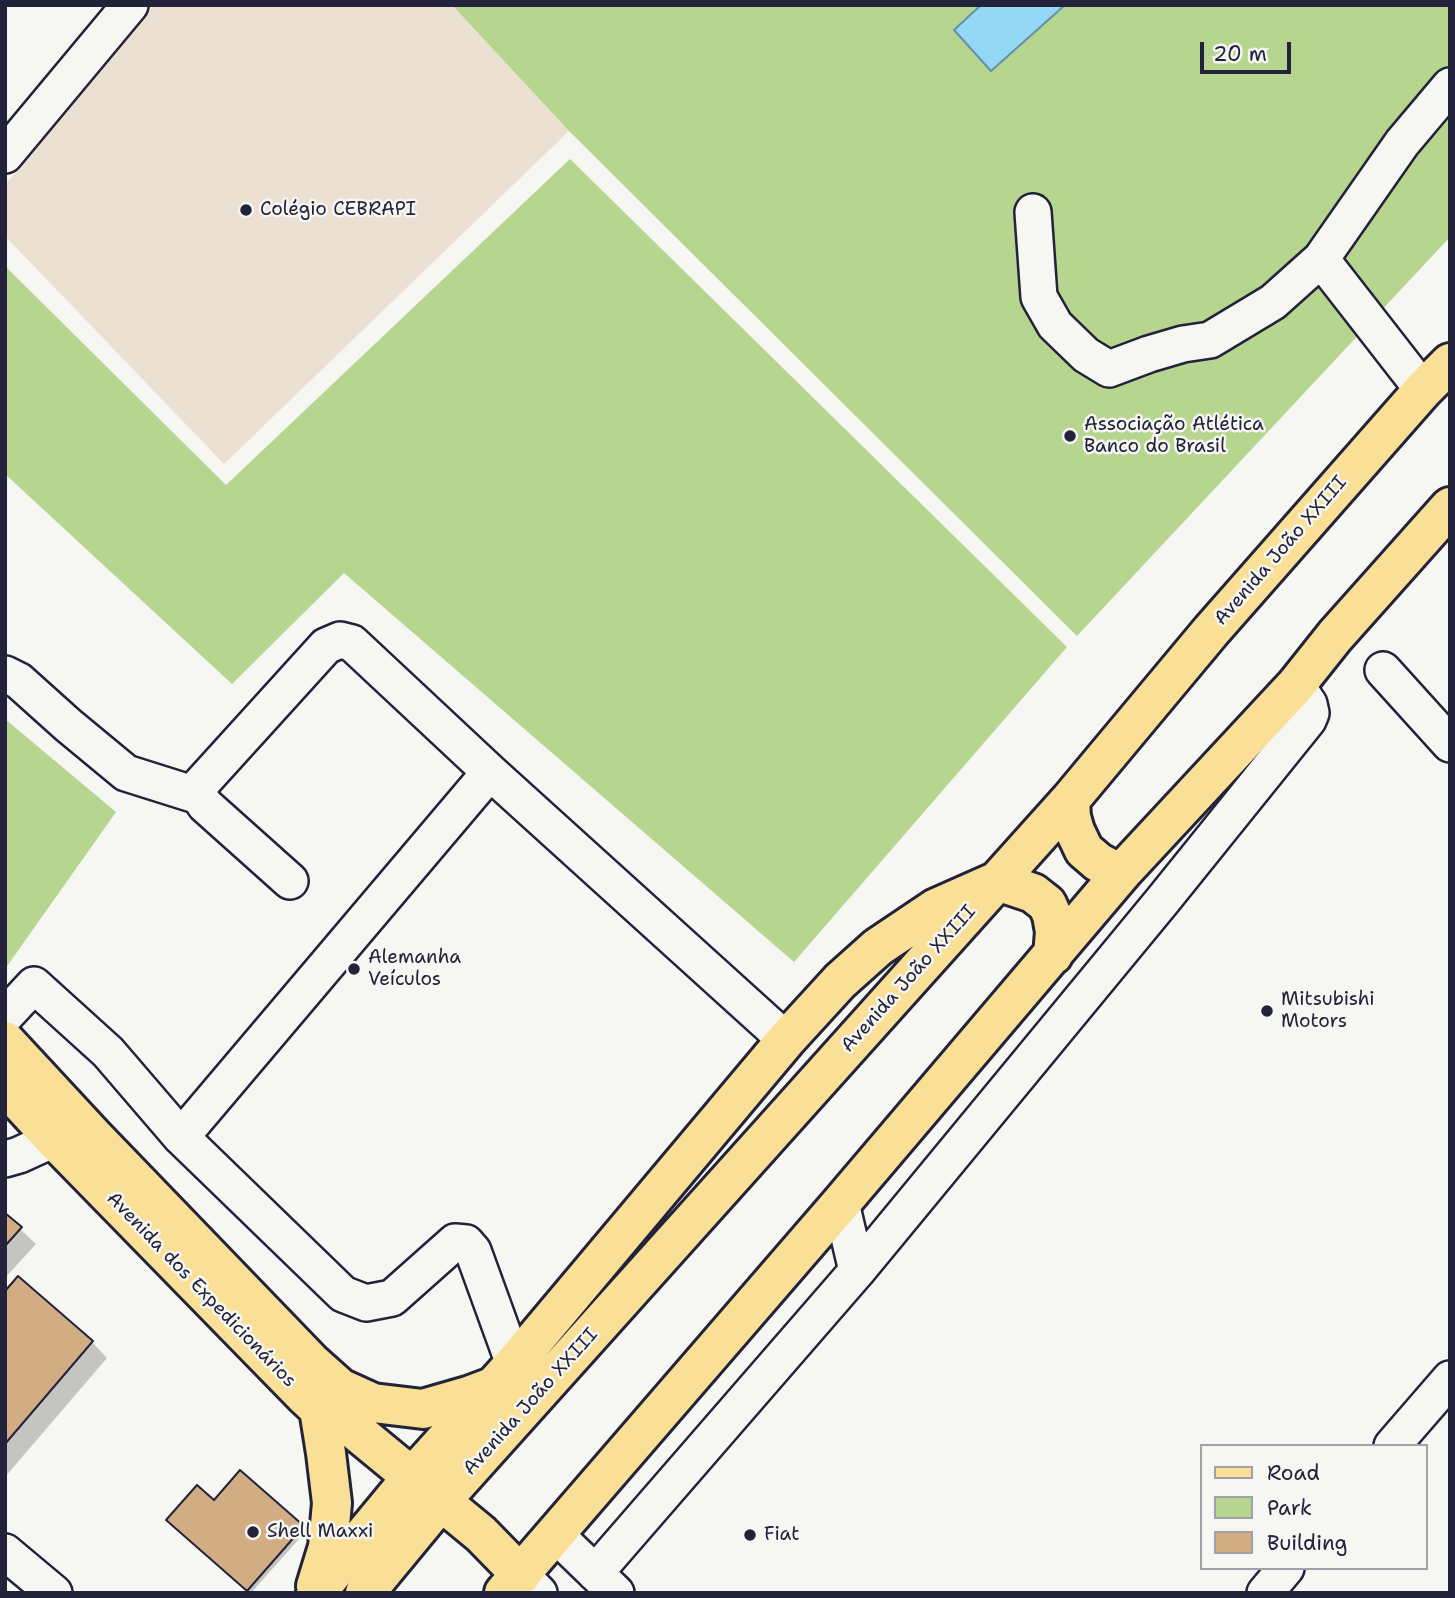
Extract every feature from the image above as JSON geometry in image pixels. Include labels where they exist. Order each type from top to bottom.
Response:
[{"type":"main road","name":"Avenida João XXIII","points":[[366,1593],[441,1501],[1070,800],[1211,631],[1436,377]]},
{"type":"main road","points":[[521,1587],[555,1534],[1124,870],[1296,685],[1335,636],[1450,507]]},
{"type":"main road","points":[[1070,800],[1071,817],[1084,850],[1111,869],[1124,870]]},
{"type":"main road","points":[[315,1593],[412,1477],[504,1375],[786,1040],[840,981],[878,947],[936,908],[997,881],[1033,893],[1047,904],[1055,932],[1053,955]]},
{"type":"main road","name":"Avenida dos Expedicionários","points":[[5,1041],[312,1363],[329,1399]]},
{"type":"main road","name":"Avenida dos Expedicionários","points":[[5,1086],[54,1139],[329,1399],[356,1431],[481,1534],[521,1587]]},
{"type":"main road","points":[[315,1593],[328,1546],[332,1503],[326,1453],[329,1399],[423,1409],[468,1396],[504,1375]]},
{"type":"street","points":[[5,155],[130,5]]},
{"type":"street","points":[[1033,212],[1039,297],[1055,325],[1086,355],[1109,369],[1183,344],[1210,340],[1273,302],[1321,259],[1402,144],[1450,86]]},
{"type":"street","points":[[1321,259],[1436,377]]},
{"type":"street","points":[[289,881],[205,805],[199,796],[199,786],[326,646],[341,640],[352,643],[786,1040]]},
{"type":"street","points":[[1383,670],[1450,744]]},
{"type":"street","points":[[5,674],[19,681],[125,773],[199,796]]},
{"type":"street","points":[[555,1534],[606,1583],[857,1271],[1308,720],[1311,713],[1310,704],[1296,685]]},
{"type":"street","points":[[181,1137],[491,772]]},
{"type":"street","points":[[1124,870],[1163,900]]},
{"type":"street","points":[[1077,927],[1102,974]]},
{"type":"street","points":[[5,1016],[34,985],[108,1052],[181,1137],[343,1294],[366,1303],[392,1298],[455,1242],[466,1243],[472,1251],[504,1375]]},
{"type":"street","points":[[5,1159],[54,1139]]},
{"type":"street","points":[[841,1203],[857,1271]]},
{"type":"street","points":[[1394,1444],[1450,1379]]},
{"type":"street","points":[[5,1552],[54,1593]]},
{"type":"street","points":[[1265,1593],[1284,1570]]},
{"type":"shaded area","name":"Colégio CEBRAPI","points":[[154,5],[452,5],[569,131],[224,464],[5,236],[5,185]]},
{"type":"green space","name":"Associação Atlética Banco do Brasil","points":[[452,5],[1450,5],[1450,237],[1077,636],[569,131]]},
{"type":"green space","points":[[570,159],[1067,647],[794,962],[344,573],[232,684],[5,474],[5,266],[226,485]]},
{"type":"green space","points":[[5,719],[116,812],[5,969]]},
{"type":"water","points":[[981,5],[1065,5],[991,71],[954,30]]},
{"type":"building","points":[[5,1213],[22,1227],[5,1246]]},
{"type":"building","points":[[18,1276],[93,1341],[5,1444],[5,1291]]},
{"type":"building","points":[[240,1470],[304,1526],[247,1591],[166,1520],[197,1485],[214,1500]]},
{"type":"place","name":"Colégio CEBRAPI","points":[[246,210]]},
{"type":"place","name":"Associação Atlética Banco do Brasil","points":[[1070,436]]},
{"type":"place","name":"Alemanha Veículos","points":[[354,969]]},
{"type":"place","name":"Mitsubishi Motors","points":[[1267,1011]]},
{"type":"place","name":"Shell Maxxi","points":[[253,1532]]},
{"type":"place","name":"Fiat","points":[[750,1535]]}]
